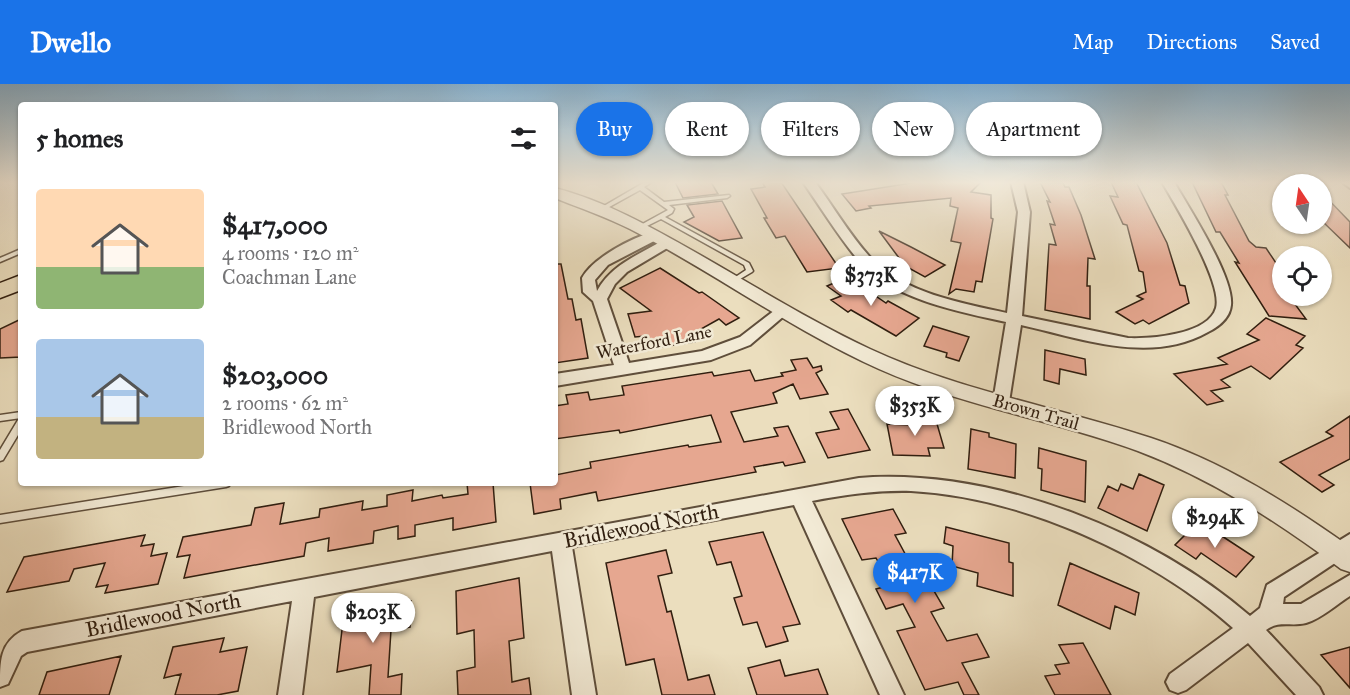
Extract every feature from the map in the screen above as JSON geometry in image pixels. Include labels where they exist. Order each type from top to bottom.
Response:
[{"type":"main road","points":[[0,291],[18,283]]},
{"type":"street","name":"Brown Trail","points":[[601,211],[655,231],[733,281],[784,310],[896,368],[925,380],[1098,430],[1184,460],[1345,551]]},
{"type":"street","points":[[833,211],[865,260],[888,278],[930,298],[963,309],[1128,343],[1143,344],[1186,337],[1210,325],[1218,318],[1224,305],[1218,277],[1183,211]]},
{"type":"street","points":[[1001,402],[1014,319],[1024,211]]},
{"type":"street","points":[[600,299],[609,282],[655,231]]},
{"type":"street","points":[[622,369],[600,299],[590,292],[588,284],[591,274],[607,260],[655,231]]},
{"type":"street","name":"Waterford Lane","points":[[558,380],[705,356],[745,341],[784,310]]},
{"type":"street","name":"Bridlewood North","points":[[0,676],[10,654],[22,642],[859,485],[912,484],[949,488],[1001,500],[1088,530],[1137,552],[1188,581],[1221,605],[1288,668],[1311,695]]},
{"type":"street","points":[[800,496],[892,695]]},
{"type":"street","points":[[561,541],[584,695]]},
{"type":"street","points":[[1270,614],[1275,592],[1345,551]]},
{"type":"street","points":[[1178,682],[1270,614],[1304,614],[1350,584]]},
{"type":"street","points":[[290,695],[304,589]]},
{"type":"lane","points":[[670,211],[655,231],[747,264],[750,271],[733,281]]},
{"type":"lane","points":[[0,260],[18,252]]},
{"type":"lane","points":[[0,418],[18,415]]},
{"type":"lane","points":[[0,458],[18,427]]},
{"type":"lane","points":[[0,519],[207,486]]},
{"type":"building","points":[[690,211],[727,211],[742,238],[719,241],[684,222],[694,217]]},
{"type":"building","points":[[763,211],[800,211],[839,268],[807,272],[785,236],[776,238],[764,218],[767,218]]},
{"type":"building","points":[[957,211],[991,211],[993,219],[982,282],[976,281],[974,292],[956,289],[949,294],[961,243],[951,241]]},
{"type":"building","points":[[1050,211],[1079,211],[1095,259],[1088,258],[1087,286],[1090,286],[1090,319],[1045,310],[1049,244],[1056,245],[1050,224],[1055,225]]},
{"type":"building","points":[[1117,211],[1150,211],[1167,243],[1180,285],[1185,286],[1189,303],[1149,324],[1143,320],[1135,324],[1116,312],[1143,299],[1137,296],[1146,292],[1143,272],[1139,271],[1127,225],[1123,224]]},
{"type":"building","points":[[1206,211],[1233,211],[1249,241],[1256,247],[1266,248],[1272,257],[1272,306],[1296,306],[1306,319],[1269,316],[1235,262],[1239,263],[1220,232],[1216,232]]},
{"type":"building","points":[[1332,211],[1339,211],[1350,222],[1350,248],[1332,231]]},
{"type":"building","points":[[879,231],[945,265],[925,277],[905,266]]},
{"type":"building","points":[[558,264],[561,264],[568,299],[572,299],[576,320],[581,319],[588,358],[558,363]]},
{"type":"building","points":[[660,268],[699,293],[702,292],[739,318],[726,325],[719,319],[692,334],[695,342],[649,349],[645,336],[635,337],[628,314],[651,311],[620,288]]},
{"type":"building","points":[[848,277],[886,303],[888,301],[919,318],[896,336],[851,310],[848,312],[831,300],[841,296],[827,286]]},
{"type":"building","points":[[1266,318],[1305,336],[1296,345],[1303,348],[1270,379],[1251,366],[1221,380],[1230,387],[1211,391],[1223,401],[1207,405],[1174,374],[1227,364],[1218,358],[1259,340],[1247,334]]},
{"type":"building","points":[[18,320],[18,357],[0,358],[0,329]]},
{"type":"building","points":[[933,326],[969,337],[959,361],[946,357],[947,353],[924,346]]},
{"type":"building","points":[[1045,350],[1085,359],[1086,375],[1060,369],[1059,384],[1044,380]]},
{"type":"building","points":[[807,358],[813,368],[821,366],[822,370],[816,373],[828,394],[800,399],[793,384],[773,393],[777,403],[731,412],[744,442],[778,436],[774,428],[788,426],[805,462],[785,466],[783,462],[754,467],[756,472],[598,501],[596,492],[560,499],[561,509],[534,514],[530,486],[558,486],[558,474],[591,468],[590,462],[688,445],[689,447],[721,442],[711,415],[620,433],[619,430],[558,439],[558,406],[568,404],[566,395],[588,392],[590,400],[624,395],[622,386],[712,372],[714,376],[750,370],[755,381],[783,376],[781,373],[796,370],[791,360]]},
{"type":"building","points":[[848,409],[870,450],[828,458],[816,433],[839,429],[830,412]]},
{"type":"building","points":[[910,416],[935,417],[944,448],[928,448],[930,456],[893,455],[887,424],[913,425]]},
{"type":"building","points":[[1350,416],[1350,459],[1319,475],[1334,485],[1322,492],[1280,462],[1333,436],[1326,432]]},
{"type":"building","points":[[971,429],[989,433],[989,437],[1016,444],[1015,478],[968,469]]},
{"type":"building","points":[[1039,448],[1086,461],[1085,502],[1041,490],[1042,469],[1038,468]]},
{"type":"building","points":[[1139,474],[1164,485],[1147,531],[1098,508],[1108,486],[1118,491],[1121,484],[1133,489]]},
{"type":"building","points":[[467,486],[493,486],[496,522],[453,530],[453,518],[415,525],[415,536],[398,539],[398,526],[374,531],[373,543],[328,551],[329,538],[306,543],[304,556],[184,578],[190,555],[177,557],[183,537],[251,525],[255,508],[284,503],[280,524],[319,517],[320,509],[363,501],[362,510],[387,506],[387,495],[413,490],[412,501],[442,495],[443,498],[468,494]]},
{"type":"building","points":[[893,509],[906,533],[895,535],[909,561],[916,560],[944,608],[931,612],[947,641],[977,634],[989,657],[962,663],[979,695],[964,695],[958,682],[925,690],[897,631],[915,627],[903,604],[886,609],[876,589],[891,585],[876,558],[862,560],[842,519]]},
{"type":"building","points":[[1199,521],[1254,557],[1236,577],[1201,553],[1196,559],[1175,545]]},
{"type":"building","points":[[946,527],[1009,543],[1009,562],[1013,563],[1013,596],[977,586],[978,573],[952,566],[953,546],[944,543]]},
{"type":"building","points":[[763,532],[800,624],[783,627],[788,641],[766,647],[757,622],[743,625],[734,598],[742,596],[731,562],[717,565],[709,542]]},
{"type":"building","points":[[145,535],[141,546],[154,544],[151,556],[167,553],[158,584],[105,593],[108,585],[96,587],[105,563],[74,569],[69,581],[7,592],[24,557]]},
{"type":"building","points":[[666,550],[672,573],[658,576],[667,612],[671,611],[688,680],[709,675],[715,695],[662,695],[654,659],[626,665],[606,563]]},
{"type":"building","points":[[1070,563],[1139,593],[1135,615],[1115,606],[1110,629],[1058,605]]},
{"type":"building","points":[[519,578],[524,638],[509,641],[512,682],[529,678],[531,695],[458,695],[457,671],[475,667],[474,630],[457,634],[456,591]]},
{"type":"building","points":[[411,601],[410,627],[391,630],[388,677],[402,674],[401,695],[369,695],[371,665],[337,672],[344,613]]},
{"type":"building","points":[[224,638],[220,652],[247,647],[238,691],[217,695],[175,695],[181,674],[164,678],[173,647]]},
{"type":"building","points":[[1083,643],[1111,695],[1055,695],[1045,676],[1060,674],[1055,665],[1069,663],[1059,645]]},
{"type":"building","points":[[1350,647],[1350,688],[1321,655]]},
{"type":"building","points":[[121,656],[109,695],[39,695],[47,672]]},
{"type":"building","points":[[780,660],[785,676],[818,669],[828,695],[757,695],[748,668]]}]
